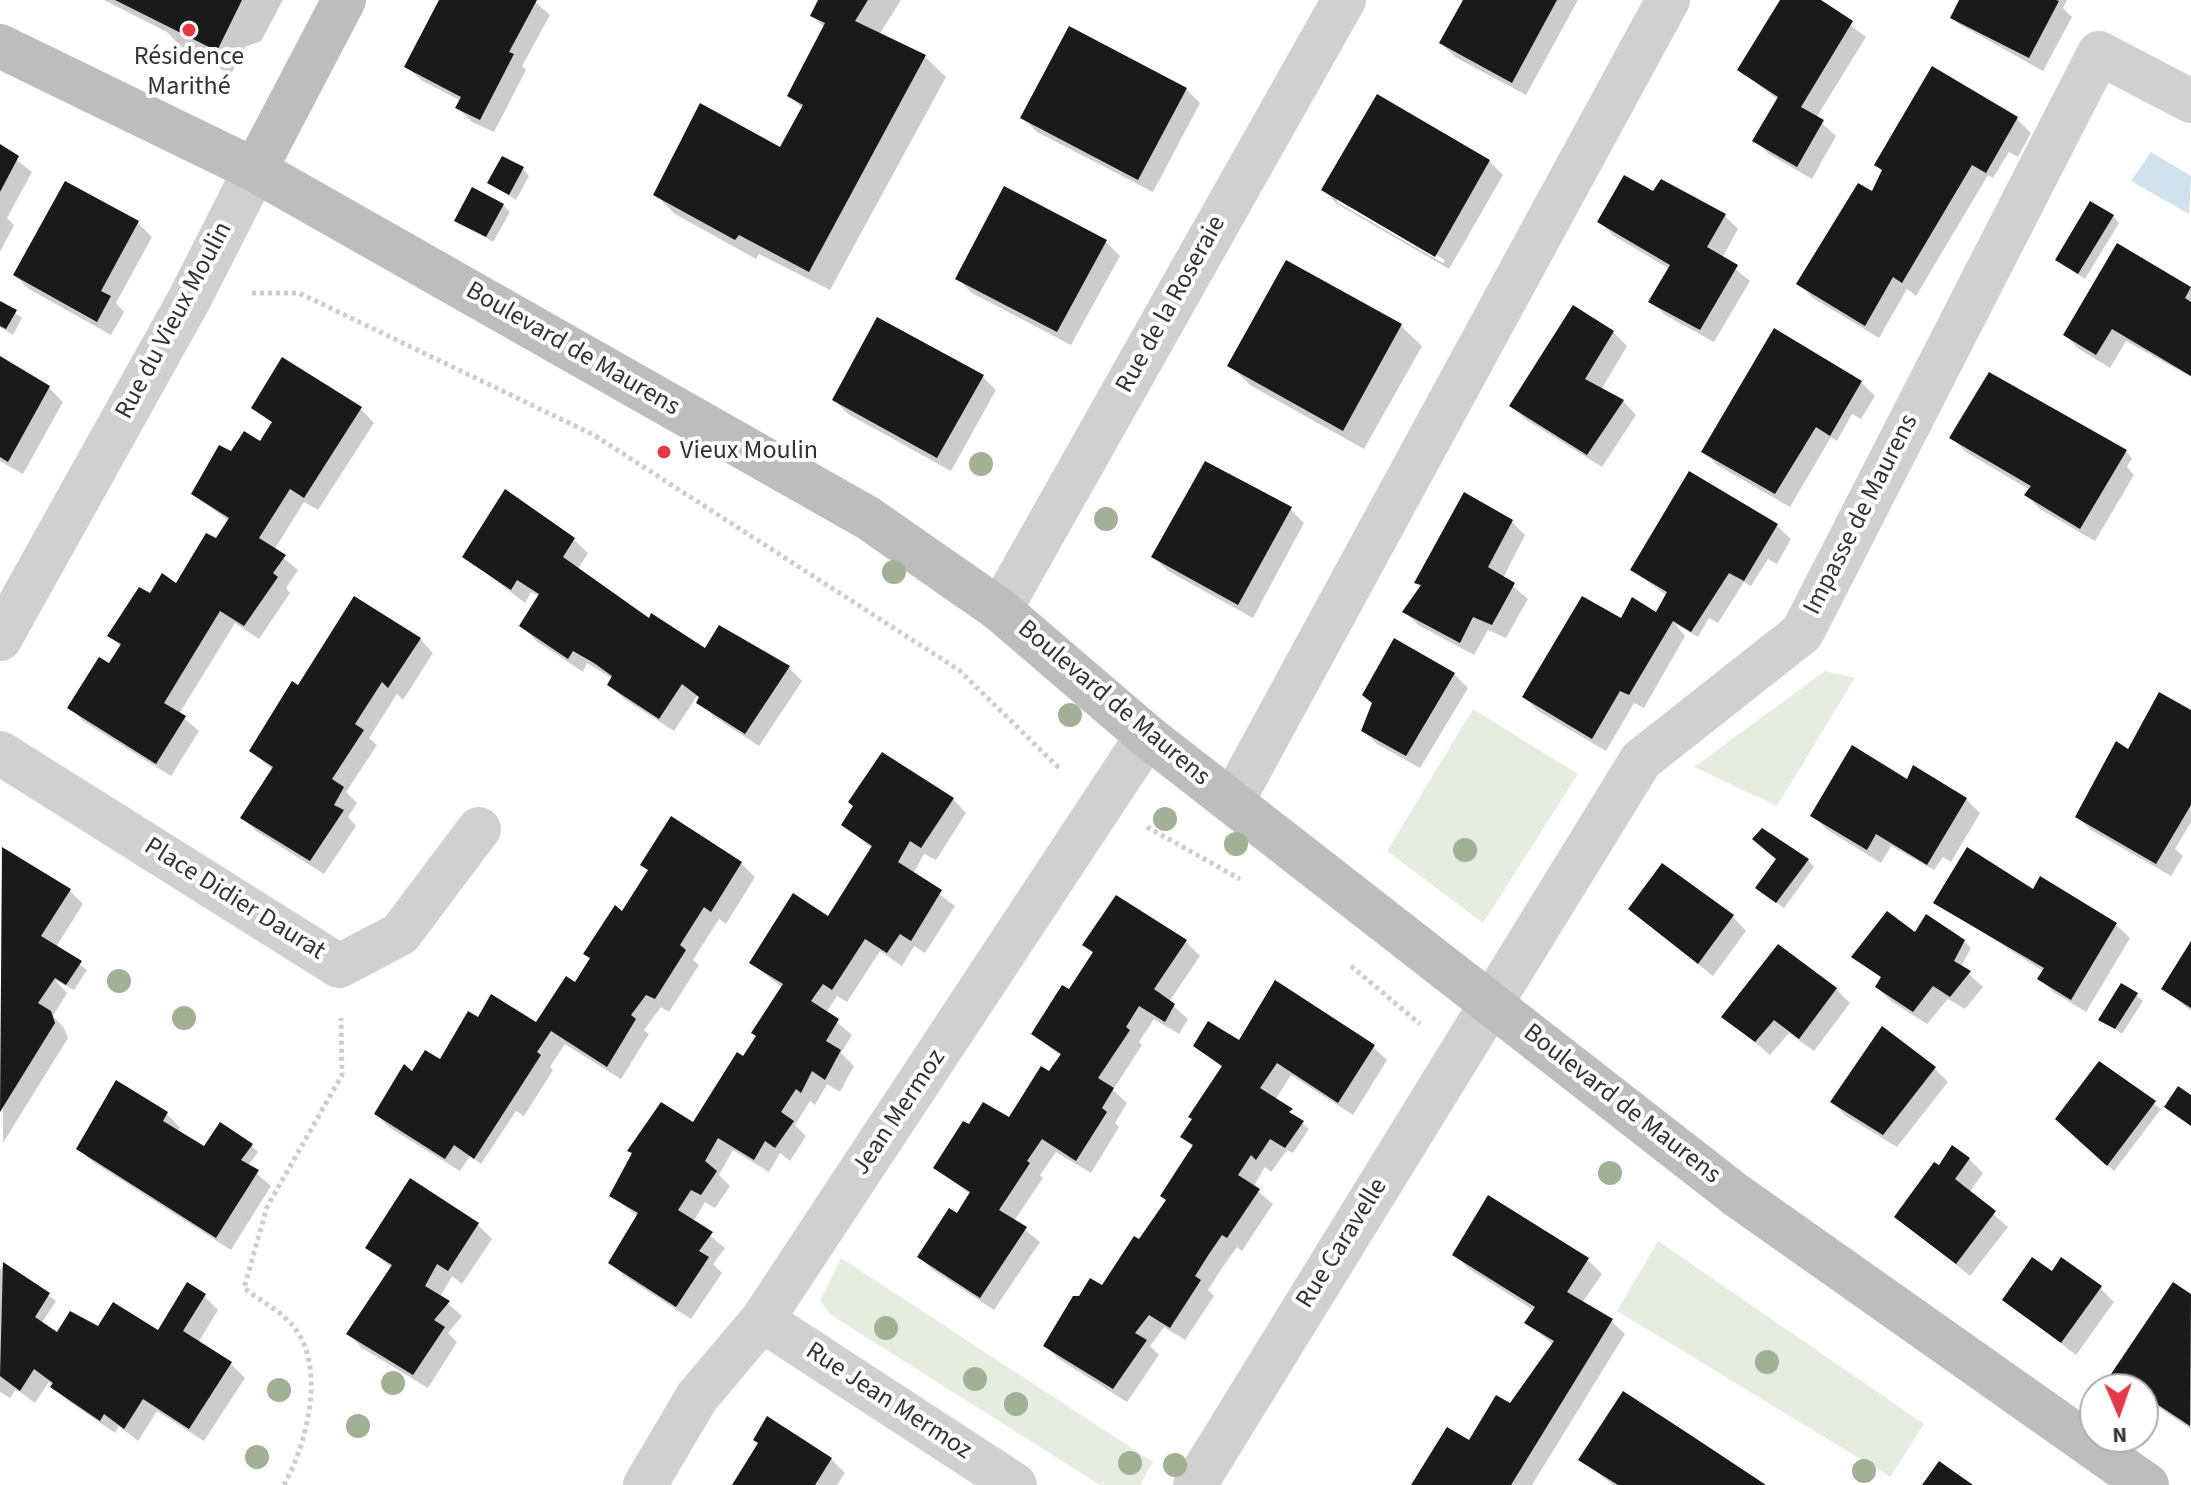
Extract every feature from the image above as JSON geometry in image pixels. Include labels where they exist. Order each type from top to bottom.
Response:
[{"type":"street","name":"Rue du Vieux Moulin","points":[[0,639],[190,298],[344,0]]},
{"type":"street","name":"Rue de la Roseraie","points":[[1000,610],[1344,0]]},
{"type":"street","points":[[1232,802],[1668,0]]},
{"type":"street","name":"Boulevard de Maurens","points":[[0,46],[255,170],[868,518],[1000,610],[1147,736],[1736,1195],[2147,1485]]},
{"type":"street","name":"Impasse de Maurens","points":[[1490,1003],[1641,760],[1802,633],[2099,53],[2191,101]]},
{"type":"street","name":"Jean Mermoz","points":[[645,1485],[697,1397],[762,1320],[1147,736]]},
{"type":"street","name":"Place Didier Daurat","points":[[0,753],[339,966],[400,934],[479,829]]},
{"type":"street","name":"Rue Caravelle","points":[[1195,1485],[1490,1003]]},
{"type":"street","name":"Rue Jean Mermoz","points":[[762,1320],[1015,1485]]},
{"type":"path","points":[[245,293],[299,293],[594,435],[959,670],[1061,770]]},
{"type":"path","points":[[1146,827],[1254,887]]},
{"type":"path","points":[[1339,957],[1424,1027]]},
{"type":"path","points":[[284,1485],[297,1461],[310,1413],[311,1369],[294,1327],[244,1288],[267,1207],[342,1075],[339,966]]},
{"type":"shaded area","points":[[1825,671],[1855,678],[1777,806],[1694,767]]},
{"type":"shaded area","points":[[1473,709],[1578,774],[1483,923],[1387,851]]},
{"type":"shaded area","points":[[1658,1241],[1924,1424],[1890,1477],[1617,1311]]},
{"type":"shaded area","points":[[841,1258],[1153,1462],[1140,1485],[1100,1485],[831,1315],[820,1301]]},
{"type":"water","points":[[2151,152],[2191,176],[2189,214],[2131,181]]},
{"type":"building","points":[[115,0],[242,0],[217,51]]},
{"type":"building","points":[[439,0],[537,0],[509,52],[514,54],[480,120],[455,108],[461,97],[404,67]]},
{"type":"building","points":[[818,0],[868,0],[855,21],[926,55],[809,272],[739,235],[735,240],[653,195],[700,103],[780,147],[803,105],[787,96],[825,23],[810,16]]},
{"type":"building","points":[[1463,0],[1557,0],[1512,83],[1439,43]]},
{"type":"building","points":[[1780,0],[1821,0],[1853,21],[1801,107],[1824,120],[1797,167],[1752,141],[1778,97],[1737,70]]},
{"type":"building","points":[[1959,0],[2059,1],[2029,58],[1950,18]]},
{"type":"building","points":[[1069,26],[1187,88],[1138,180],[1020,118]]},
{"type":"building","points":[[1932,66],[2018,117],[1986,173],[1972,165],[1902,283],[1893,277],[1865,326],[1796,284],[1858,183],[1872,191],[1882,170],[1874,165]]},
{"type":"building","points":[[1377,94],[1490,160],[1435,257],[1321,190]]},
{"type":"building","points":[[0,144],[19,156],[0,192]]},
{"type":"building","points":[[502,156],[524,167],[509,195],[487,183]]},
{"type":"building","points":[[1624,175],[1653,191],[1661,179],[1726,214],[1707,247],[1738,265],[1700,330],[1648,302],[1670,265],[1597,222]]},
{"type":"building","points":[[65,181],[139,221],[101,291],[111,296],[97,322],[13,275]]},
{"type":"building","points":[[1004,186],[1107,240],[1057,332],[955,279]]},
{"type":"building","points":[[472,187],[504,204],[486,237],[454,221]]},
{"type":"building","points":[[2090,201],[2114,215],[2078,274],[2055,260]]},
{"type":"building","points":[[2117,243],[2191,287],[2185,298],[2191,302],[2191,376],[2112,329],[2096,355],[2063,335]]},
{"type":"building","points":[[1286,260],[1402,324],[1343,431],[1227,366]]},
{"type":"building","points":[[0,301],[17,310],[6,329],[0,326]]},
{"type":"building","points":[[1573,305],[1614,331],[1585,379],[1624,400],[1587,455],[1509,406]]},
{"type":"building","points":[[877,317],[984,375],[937,458],[832,400]]},
{"type":"building","points":[[1774,328],[1862,381],[1830,436],[1816,427],[1775,494],[1701,452]]},
{"type":"building","points":[[0,356],[50,386],[8,462],[0,457]]},
{"type":"building","points":[[282,357],[362,407],[304,498],[290,489],[259,538],[286,555],[273,573],[278,577],[244,626],[220,611],[164,703],[186,716],[156,764],[67,708],[99,657],[109,663],[121,644],[107,636],[139,587],[150,593],[162,573],[176,583],[206,533],[216,538],[229,518],[191,494],[219,445],[231,451],[244,431],[260,441],[272,422],[251,408]]},
{"type":"building","points":[[1989,372],[2127,450],[2080,529],[2024,495],[2031,486],[1949,438]]},
{"type":"building","points":[[1205,461],[1292,507],[1238,605],[1151,557]]},
{"type":"building","points":[[1689,471],[1778,524],[1744,581],[1729,573],[1691,632],[1673,621],[1629,695],[1620,691],[1592,739],[1522,697],[1582,596],[1621,618],[1632,597],[1656,612],[1667,592],[1630,570]]},
{"type":"building","points":[[505,489],[575,538],[563,557],[649,618],[651,613],[705,648],[719,625],[790,666],[745,734],[696,703],[699,697],[682,684],[659,719],[607,685],[612,676],[594,663],[573,651],[568,659],[519,626],[539,594],[517,580],[511,590],[462,557]]},
{"type":"building","points":[[1464,492],[1513,520],[1488,567],[1515,583],[1492,625],[1473,617],[1460,643],[1402,612],[1421,585],[1414,583]]},
{"type":"building","points":[[354,596],[421,638],[388,688],[382,682],[355,724],[364,730],[332,779],[344,787],[334,805],[344,810],[310,861],[240,818],[273,767],[249,751],[292,681],[298,685]]},
{"type":"building","points":[[1394,638],[1455,673],[1406,756],[1361,731],[1372,703],[1362,695]]},
{"type":"building","points":[[2159,692],[2191,710],[2191,805],[2156,864],[2075,817],[2116,741],[2128,749]]},
{"type":"building","points":[[1852,745],[1907,779],[1913,765],[1967,798],[1927,865],[1876,834],[1867,850],[1810,816]]},
{"type":"building","points":[[882,752],[954,798],[921,848],[910,841],[898,862],[942,890],[911,941],[900,934],[887,953],[865,939],[832,990],[823,984],[811,1001],[839,1019],[826,1041],[841,1050],[825,1080],[812,1071],[801,1093],[796,1089],[781,1112],[794,1121],[775,1148],[765,1141],[754,1160],[718,1138],[705,1161],[717,1171],[701,1195],[691,1190],[678,1210],[713,1232],[699,1251],[709,1257],[676,1307],[608,1263],[638,1213],[609,1196],[632,1153],[627,1151],[661,1102],[693,1122],[737,1052],[743,1056],[756,1036],[751,1033],[783,984],[749,963],[793,893],[828,916],[872,846],[841,825],[853,806],[848,802]]},
{"type":"building","points":[[671,816],[742,862],[711,912],[704,907],[680,945],[686,950],[655,999],[646,995],[631,1015],[636,1019],[607,1067],[551,1031],[537,1052],[541,1055],[474,1159],[454,1145],[445,1159],[374,1114],[404,1064],[412,1071],[425,1050],[440,1059],[468,1011],[478,1017],[491,994],[536,1022],[566,976],[575,982],[590,958],[583,954],[615,905],[622,911],[648,870],[640,865]]},
{"type":"building","points":[[1762,828],[1809,859],[1776,903],[1755,888],[1776,859],[1752,839]]},
{"type":"building","points":[[2,847],[71,889],[41,936],[82,961],[66,985],[55,978],[38,1003],[51,1011],[55,1023],[0,1112]]},
{"type":"building","points":[[1967,847],[2033,889],[2040,876],[2117,923],[2071,1000],[2037,979],[2044,968],[1933,903]]},
{"type":"building","points":[[1662,863],[1734,915],[1698,964],[1628,909]]},
{"type":"building","points":[[1116,895],[1187,940],[1154,989],[1175,1004],[1165,1022],[1139,1006],[1126,1027],[1130,1030],[1098,1078],[1114,1088],[1102,1108],[1107,1112],[1076,1161],[1042,1139],[1027,1161],[1030,1163],[999,1210],[1027,1227],[980,1298],[917,1257],[949,1208],[957,1213],[970,1192],[933,1168],[963,1121],[969,1124],[983,1102],[1009,1117],[1041,1066],[1049,1071],[1061,1054],[1031,1034],[1062,985],[1069,989],[1093,952],[1082,945]]},
{"type":"building","points":[[1887,911],[1915,932],[1926,914],[1965,940],[1954,961],[1971,971],[1950,997],[1933,986],[1913,1012],[1875,987],[1881,977],[1851,957]]},
{"type":"building","points":[[2191,941],[2191,1008],[2161,989]]},
{"type":"building","points":[[1778,944],[1837,988],[1799,1039],[1774,1020],[1755,1042],[1721,1017]]},
{"type":"building","points":[[1275,980],[1375,1045],[1338,1103],[1277,1063],[1260,1088],[1293,1109],[1289,1112],[1304,1121],[1285,1148],[1270,1139],[1256,1160],[1251,1155],[1238,1175],[1260,1189],[1227,1238],[1222,1235],[1209,1254],[1195,1276],[1201,1280],[1170,1328],[1149,1315],[1135,1333],[1147,1340],[1113,1389],[1043,1346],[1073,1296],[1079,1296],[1090,1278],[1102,1285],[1134,1236],[1139,1239],[1166,1200],[1160,1196],[1193,1145],[1180,1137],[1192,1119],[1188,1117],[1222,1066],[1193,1046],[1208,1021],[1239,1040]]},
{"type":"building","points":[[2121,983],[2138,993],[2115,1029],[2098,1020]]},
{"type":"building","points":[[1882,1026],[1936,1067],[1883,1135],[1830,1102]]},
{"type":"building","points":[[2099,1061],[2156,1101],[2107,1166],[2055,1119]]},
{"type":"building","points":[[116,1080],[168,1112],[163,1121],[204,1146],[220,1122],[253,1144],[241,1160],[259,1170],[216,1238],[76,1149]]},
{"type":"building","points":[[2178,1086],[2191,1095],[2191,1126],[2164,1107]]},
{"type":"building","points":[[1952,1145],[1970,1158],[1955,1179],[1996,1211],[1956,1264],[1894,1217],[1934,1162],[1939,1165]]},
{"type":"building","points":[[410,1178],[479,1223],[448,1271],[437,1264],[425,1286],[450,1301],[434,1320],[445,1327],[413,1375],[346,1334],[392,1265],[365,1248]]},
{"type":"building","points":[[1488,1195],[1589,1258],[1567,1292],[1613,1319],[1511,1485],[1411,1485],[1447,1427],[1469,1440],[1496,1395],[1510,1403],[1554,1341],[1524,1323],[1535,1307],[1452,1255]]},
{"type":"building","points":[[2032,1257],[2052,1271],[2061,1257],[2102,1286],[2061,1343],[2002,1300]]},
{"type":"building","points":[[3,1262],[50,1293],[35,1317],[57,1332],[70,1311],[98,1326],[113,1302],[158,1330],[187,1282],[206,1294],[183,1331],[232,1362],[189,1429],[143,1399],[124,1429],[104,1414],[100,1421],[50,1387],[53,1383],[34,1369],[20,1391],[0,1376]]},
{"type":"building","points":[[2173,1282],[2191,1294],[2190,1426],[2159,1406],[2159,1373],[2112,1373]]},
{"type":"building","points":[[1623,1391],[1766,1485],[1618,1485],[1578,1460]]},
{"type":"building","points":[[767,1416],[832,1458],[815,1485],[732,1485],[758,1443],[753,1440]]},
{"type":"building","points":[[1939,1461],[1973,1485],[1922,1485]]},
{"type":"place","name":"Résidence Marithé","points":[[189,30]]},
{"type":"place","name":"Vieux Moulin","points":[[664,452]]}]
